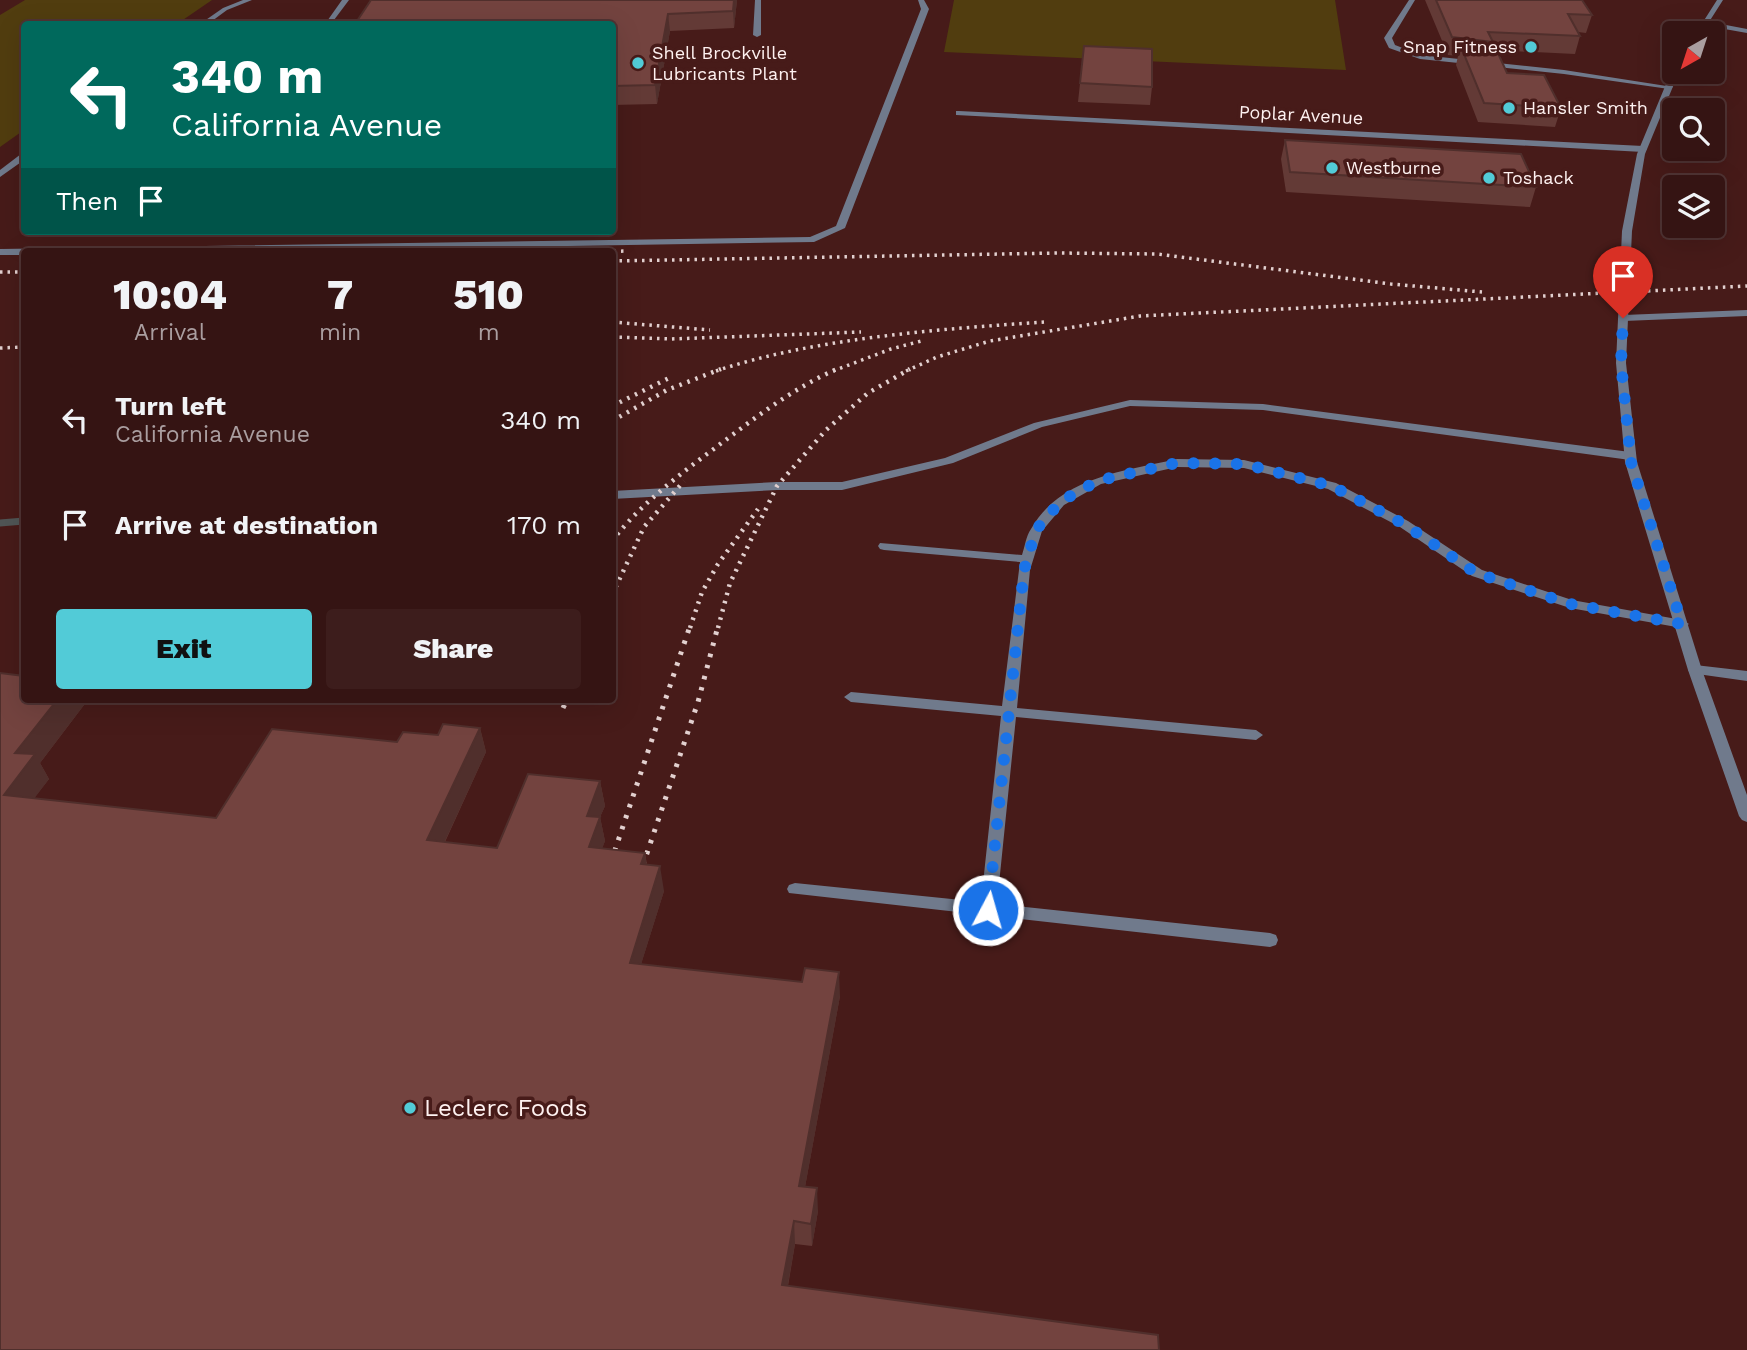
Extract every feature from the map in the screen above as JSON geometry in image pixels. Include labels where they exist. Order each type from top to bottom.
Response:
[{"type":"street","points":[[208,21],[225,9],[249,0]]},
{"type":"street","points":[[330,21],[346,0]]},
{"type":"street","points":[[757,35],[758,0]]},
{"type":"street","points":[[270,248],[811,240],[839,228],[925,9],[921,0]]},
{"type":"street","points":[[1412,0],[1388,38],[1392,46],[1402,52],[1441,60],[1564,72],[1669,87]]},
{"type":"street","points":[[1706,21],[1720,0]]},
{"type":"street","points":[[1726,27],[1747,31]]},
{"type":"street","points":[[1670,84],[1643,149],[1627,231],[1621,363],[1630,456],[1695,670],[1747,816]]},
{"type":"street","name":"Poplar Avenue","points":[[958,113],[1643,149]]},
{"type":"street","points":[[0,174],[21,158]]},
{"type":"street","points":[[0,252],[21,252]]},
{"type":"street","points":[[1623,318],[1747,313]]},
{"type":"street","points":[[616,495],[777,486],[842,486],[948,461],[1038,425],[1130,403],[1263,407],[1630,456]]},
{"type":"street","points":[[988,910],[1028,559],[1036,530],[1060,502],[1097,481],[1177,463],[1244,464],[1332,486],[1404,524],[1476,573],[1570,604],[1682,624]]},
{"type":"street","points":[[884,545],[1028,559]]},
{"type":"street","points":[[1695,670],[1747,676]]},
{"type":"street","points":[[851,697],[1256,735]]},
{"type":"street","points":[[795,889],[1270,940]]},
{"type":"shaded area","points":[[25,0],[212,0],[181,21],[21,21],[21,132],[0,147],[0,15]]},
{"type":"shaded area","points":[[954,0],[1335,0],[1346,70],[944,52]]},
{"type":"building","name":"Shell Brockville Lubricants Plant","points":[[371,0],[734,0],[733,11],[668,14],[655,85],[616,86],[616,21],[357,21]]},
{"type":"building","points":[[1436,0],[1582,0],[1592,15],[1568,14],[1580,36],[1488,32],[1493,42],[1452,37]]},
{"type":"building","points":[[1084,46],[1152,49],[1152,87],[1080,83]]},
{"type":"building","points":[[1461,47],[1497,51],[1507,73],[1544,75],[1561,108],[1484,103]]},
{"type":"building","points":[[1285,140],[1521,154],[1536,187],[1290,172]]},
{"type":"building","name":"Leclerc Foods","points":[[0,673],[21,676],[21,703],[55,703],[15,753],[35,754],[4,795],[216,818],[272,729],[397,742],[403,732],[438,735],[443,724],[480,728],[427,840],[497,848],[528,774],[600,781],[587,816],[600,817],[589,847],[645,853],[641,864],[660,866],[630,963],[802,982],[805,968],[839,972],[799,1186],[817,1188],[811,1224],[794,1221],[782,1285],[1158,1335],[1159,1350],[0,1350]]},
{"type":"waterway","points":[[0,523],[21,521]]},
{"type":"railway","points":[[616,251],[626,251]]},
{"type":"railway","points":[[616,261],[1058,253],[1157,254],[1391,284],[1482,292]]},
{"type":"railway","points":[[0,272],[21,272]]},
{"type":"railway","points":[[908,370],[937,357],[990,341],[1140,316],[1747,286]]},
{"type":"railway","points":[[616,322],[710,330]]},
{"type":"railway","points":[[716,371],[794,350],[836,343],[921,332],[1044,322]]},
{"type":"railway","points":[[616,337],[671,339],[861,332]]},
{"type":"railway","points":[[833,371],[891,349],[925,340]]},
{"type":"railway","points":[[0,348],[21,347]]},
{"type":"railway","points":[[616,419],[667,390],[721,369]]},
{"type":"railway","points":[[616,536],[671,482],[756,417],[787,396],[837,369]]},
{"type":"railway","points":[[718,628],[730,583],[777,486],[826,430],[868,393],[908,370]]},
{"type":"railway","points":[[616,404],[669,378]]},
{"type":"railway","points":[[616,586],[644,527],[684,481]]},
{"type":"railway","points":[[690,628],[702,592],[718,564],[758,509]]},
{"type":"railway","points":[[611,862],[690,626]]},
{"type":"railway","points":[[643,865],[698,702],[718,626]]},
{"type":"railway","points":[[563,708],[566,703]]},
{"type":"place","name":"Snap Fitness","points":[[1531,47]]},
{"type":"place","name":"Shell Brockville Lubricants Plant","points":[[638,63]]},
{"type":"place","name":"Hansler Smith","points":[[1509,108]]},
{"type":"place","name":"Westburne","points":[[1332,168]]},
{"type":"place","name":"Toshack","points":[[1489,178]]},
{"type":"place","name":"Leclerc Foods","points":[[410,1108]]},
{"type":"route","points":[[988,910],[1024,570],[1036,530],[1060,502],[1097,481],[1177,463],[1244,464],[1332,486],[1404,524],[1476,573],[1570,604],[1682,624],[1631,462],[1621,363],[1623,318]]}]
